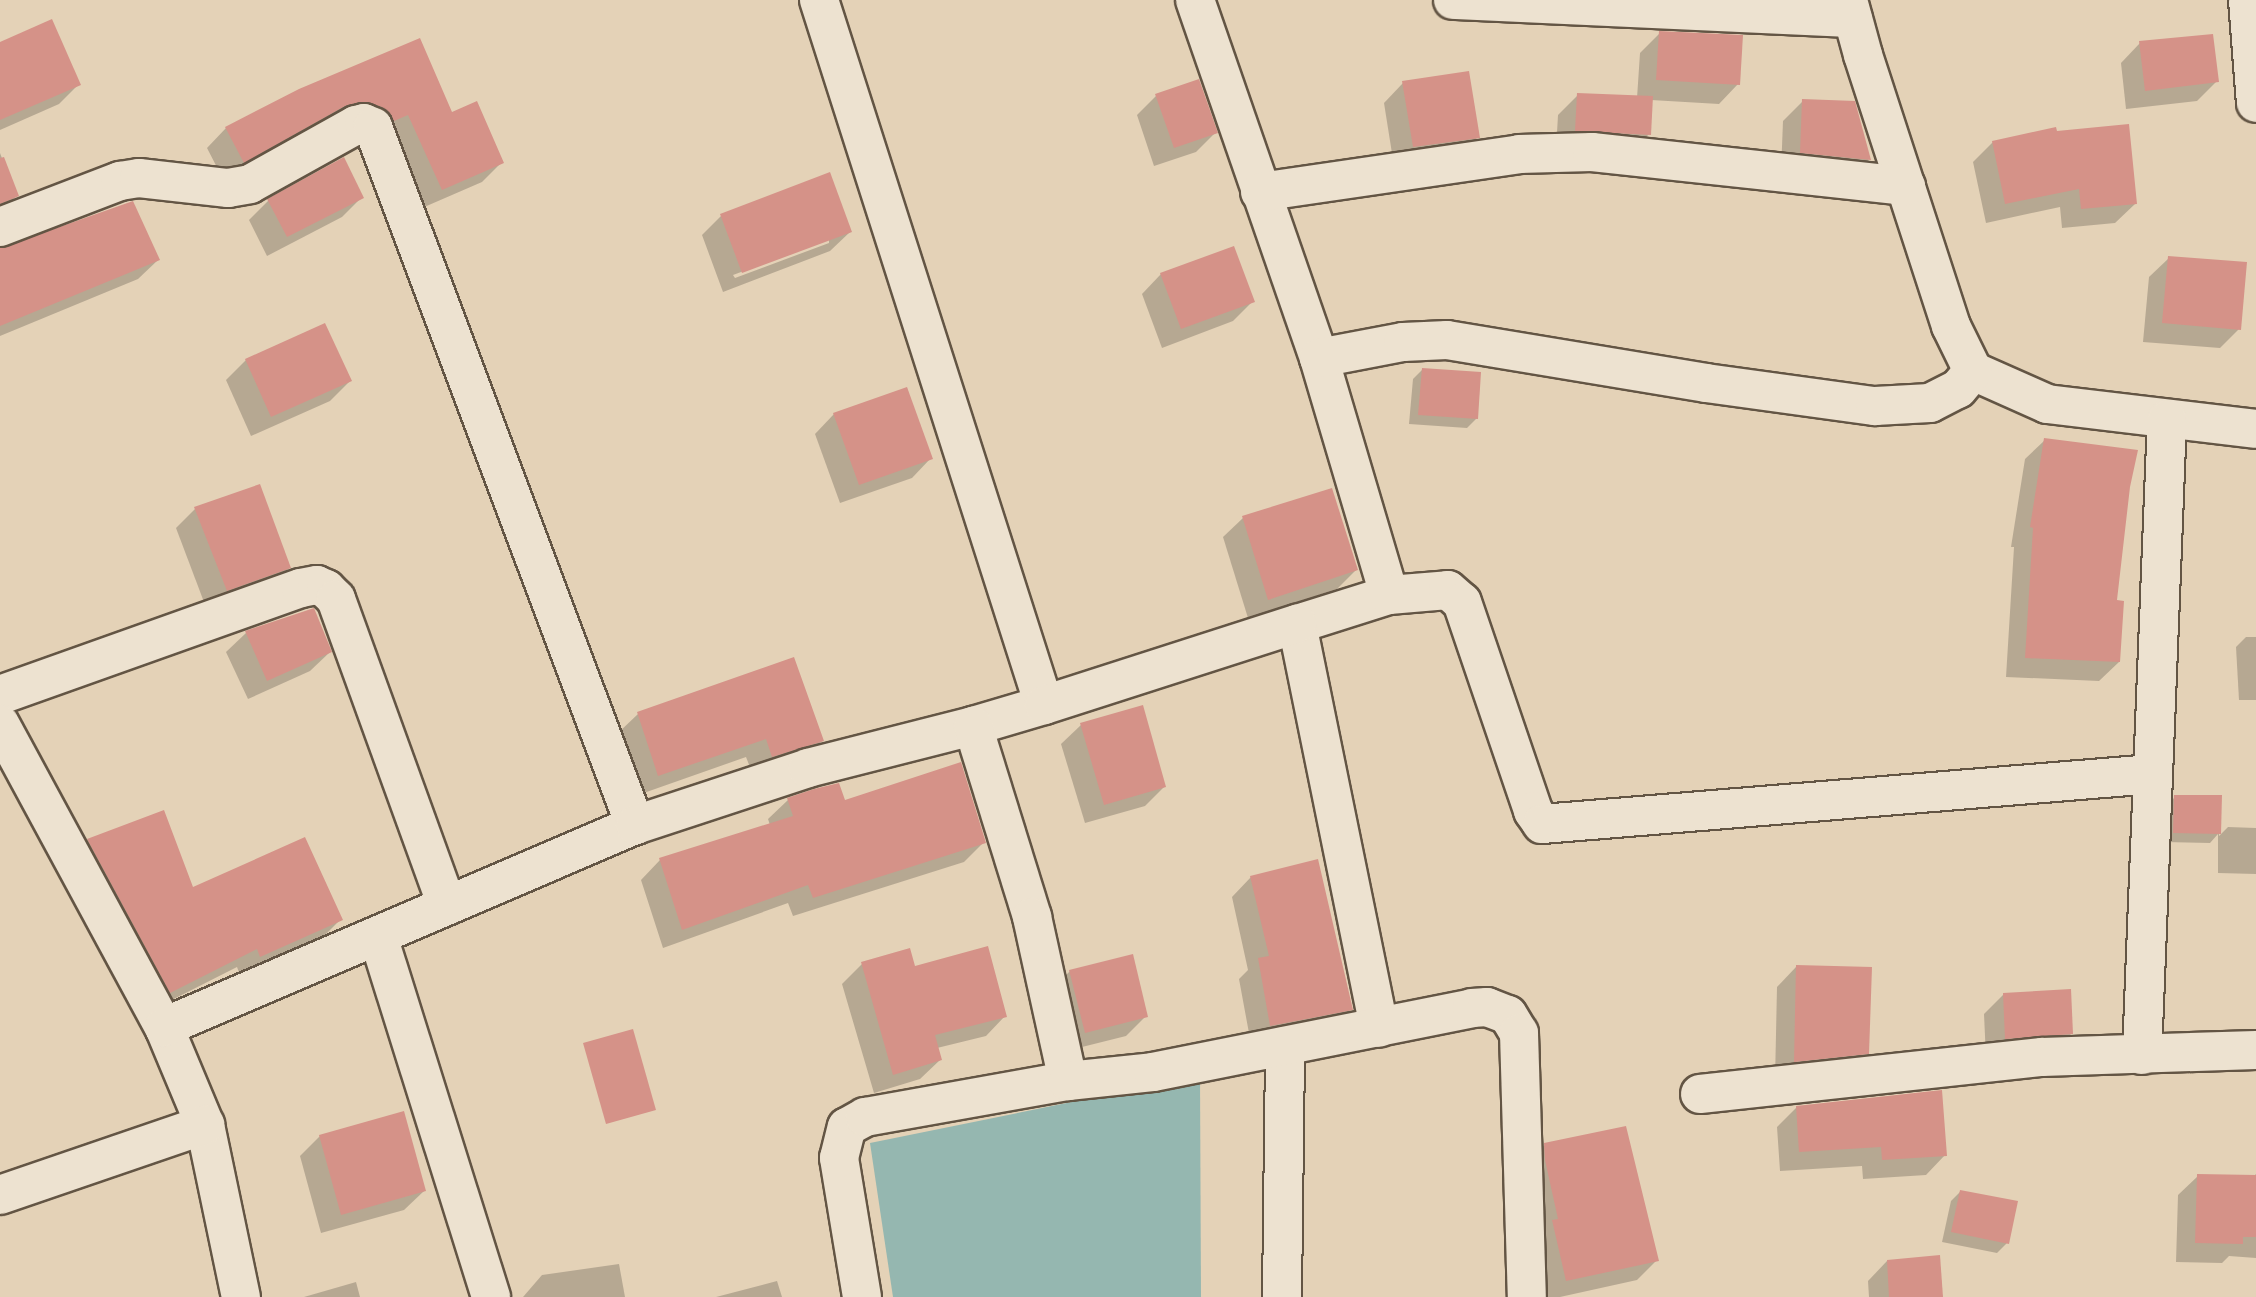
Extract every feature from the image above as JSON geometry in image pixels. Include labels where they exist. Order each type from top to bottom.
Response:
[{"type":"street","points":[[819,0],[1044,705]]},
{"type":"street","points":[[1195,0],[1319,358],[1341,442],[1389,595]]},
{"type":"street","points":[[1453,0],[1851,9],[1951,326],[1973,371],[2047,404],[2256,429]]},
{"type":"street","points":[[2248,0],[2256,103]]},
{"type":"street","points":[[0,227],[120,181],[139,178],[228,188],[250,184],[356,125],[364,123],[373,127],[635,825]]},
{"type":"street","points":[[1260,192],[1519,154],[1592,152],[1906,186]]},
{"type":"street","points":[[1319,358],[1403,342],[1447,341],[1706,383],[1875,406],[1930,403],[1958,389],[1973,371]]},
{"type":"street","points":[[2142,1055],[2167,419]]},
{"type":"street","points":[[0,695],[317,585],[336,599],[447,906]]},
{"type":"street","points":[[164,1027],[635,825],[808,768],[1044,705],[1389,595],[1448,590],[1462,602],[1533,811],[1542,824],[2153,774]]},
{"type":"street","points":[[1297,624],[1379,1028]]},
{"type":"street","points":[[0,724],[164,1027],[205,1125],[241,1297]]},
{"type":"street","points":[[973,726],[1032,917],[1069,1081]]},
{"type":"street","points":[[378,936],[491,1297]]},
{"type":"street","points":[[862,1297],[839,1158],[848,1127],[865,1117],[1069,1081],[1153,1072],[1488,1007],[1508,1015],[1519,1033],[1527,1297]]},
{"type":"street","points":[[1282,1297],[1285,1046]]},
{"type":"street","points":[[1700,1094],[2042,1056],[2256,1050]]},
{"type":"street","points":[[0,1195],[205,1125]]},
{"type":"water","points":[[1200,1076],[1201,1297],[893,1297],[870,1143]]},
{"type":"building","points":[[52,19],[81,85],[0,120],[0,42]]},
{"type":"building","points":[[1659,31],[1743,35],[1740,85],[1656,80]]},
{"type":"building","points":[[2213,34],[2219,82],[2145,91],[2139,41]]},
{"type":"building","points":[[420,38],[452,112],[477,101],[504,163],[442,190],[408,115],[394,121],[382,107],[360,102],[345,106],[244,163],[225,127],[299,89]]},
{"type":"building","points":[[1469,71],[1480,138],[1413,147],[1402,81]]},
{"type":"building","points":[[1199,79],[1218,133],[1174,148],[1155,94]]},
{"type":"building","points":[[1577,93],[1653,96],[1651,135],[1575,131]]},
{"type":"building","points":[[1802,99],[1855,101],[1871,160],[1800,153]]},
{"type":"building","points":[[2129,124],[2137,204],[2081,209],[2079,189],[2005,204],[1992,141],[2056,127],[2057,131]]},
{"type":"building","points":[[4,157],[19,196],[0,204],[0,158]]},
{"type":"building","points":[[344,157],[364,198],[287,237],[267,199]]},
{"type":"building","points":[[830,172],[852,232],[742,273],[720,214]]},
{"type":"building","points":[[133,201],[160,260],[0,326],[0,248]]},
{"type":"building","points":[[1234,246],[1255,302],[1181,329],[1160,273]]},
{"type":"building","points":[[2168,256],[2247,262],[2241,330],[2162,323]]},
{"type":"building","points":[[325,323],[352,381],[271,417],[245,359]]},
{"type":"building","points":[[1422,368],[1481,372],[1478,419],[1418,415]]},
{"type":"building","points":[[907,387],[933,459],[859,485],[833,413]]},
{"type":"building","points":[[2044,438],[2138,450],[2130,487],[2117,600],[2124,601],[2120,662],[2025,658],[2033,528],[2030,527]]},
{"type":"building","points":[[260,484],[291,568],[227,591],[194,507]]},
{"type":"building","points":[[1332,488],[1358,570],[1268,600],[1242,516]]},
{"type":"building","points":[[314,608],[332,652],[267,681],[245,631]]},
{"type":"building","points":[[794,657],[824,741],[772,757],[766,739],[658,776],[637,712]]},
{"type":"building","points":[[1143,705],[1166,787],[1104,805],[1080,723]]},
{"type":"building","points":[[961,762],[986,843],[813,898],[808,885],[682,930],[659,858],[793,816],[787,798],[814,789],[839,783],[845,800]]},
{"type":"building","points":[[2174,795],[2222,795],[2221,834],[2173,833]]},
{"type":"building","points":[[164,810],[193,887],[305,837],[343,920],[260,957],[257,949],[170,993],[87,839]]},
{"type":"building","points":[[1318,859],[1353,1010],[1270,1026],[1258,958],[1269,956],[1250,876]]},
{"type":"building","points":[[988,946],[1007,1017],[935,1035],[942,1060],[893,1075],[861,962],[910,948],[915,966]]},
{"type":"building","points":[[1133,954],[1148,1017],[1085,1033],[1069,970]]},
{"type":"building","points":[[1796,965],[1872,967],[1869,1054],[1794,1062]]},
{"type":"building","points":[[2071,989],[2073,1034],[2005,1039],[2003,993]]},
{"type":"building","points":[[633,1029],[656,1110],[606,1124],[583,1043]]},
{"type":"building","points":[[1942,1090],[1947,1156],[1882,1160],[1881,1147],[1799,1152],[1796,1106]]},
{"type":"building","points":[[404,1111],[426,1191],[341,1215],[319,1135]]},
{"type":"building","points":[[1626,1126],[1659,1261],[1566,1281],[1552,1220],[1558,1219],[1544,1143]]},
{"type":"building","points":[[2197,1174],[2256,1175],[2256,1237],[2243,1237],[2243,1244],[2195,1243]]},
{"type":"building","points":[[1960,1190],[2018,1201],[2009,1244],[1951,1232]]},
{"type":"building","points":[[1940,1255],[1943,1297],[1889,1297],[1887,1260]]}]
